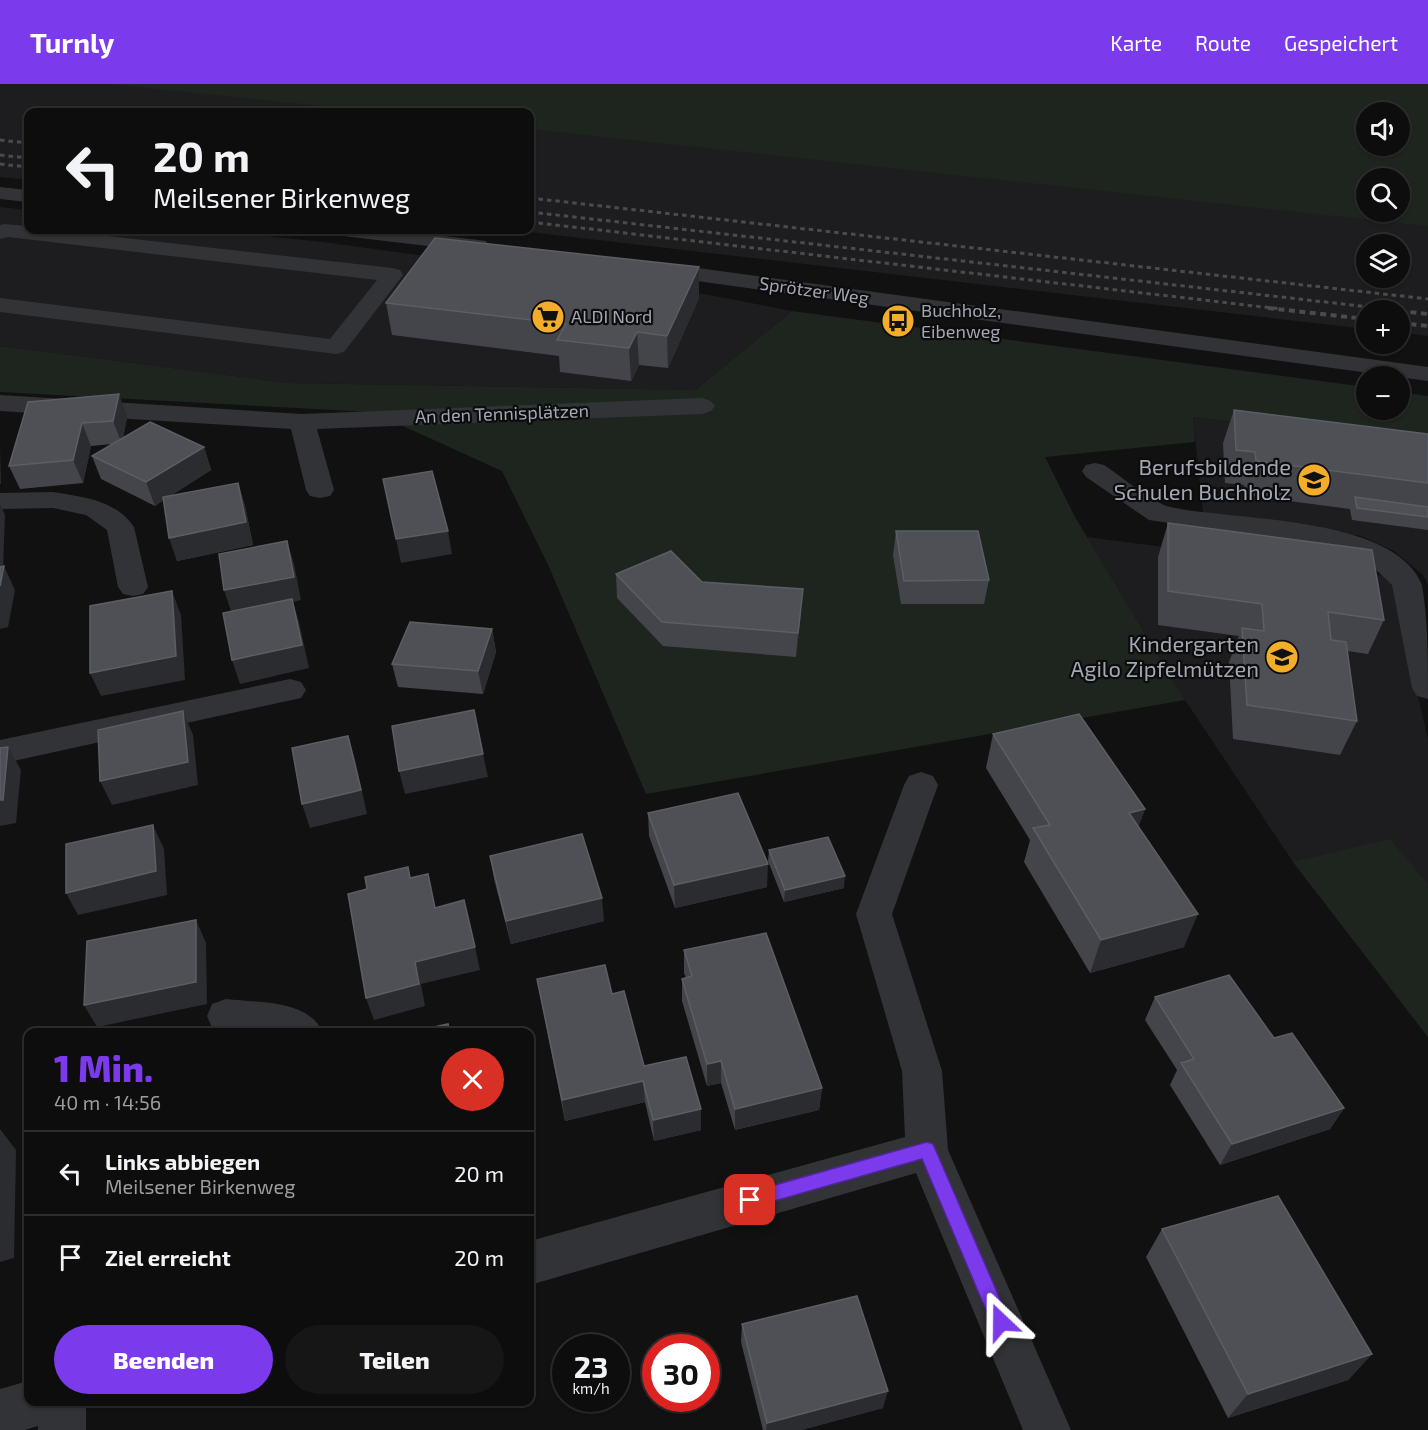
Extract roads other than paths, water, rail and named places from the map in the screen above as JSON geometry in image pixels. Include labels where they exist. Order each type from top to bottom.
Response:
[{"type":"street","points":[[0,193],[24,196]]},
{"type":"street","points":[[0,233],[4,230],[24,232]]},
{"type":"street","points":[[0,305],[336,347],[392,275],[39,234]]},
{"type":"street","points":[[143,246],[156,234]]},
{"type":"street","points":[[376,234],[502,249]]},
{"type":"street","name":"Sprötzer Weg","points":[[632,266],[1428,374]]},
{"type":"street","name":"An den Tennisplätzen","points":[[0,403],[302,422],[702,406]]},
{"type":"street","points":[[302,422],[320,490]]},
{"type":"street","points":[[1095,471],[1159,514],[1339,539],[1364,547],[1384,558],[1398,570],[1407,585],[1428,688]]},
{"type":"street","points":[[0,501],[53,500],[95,508],[120,527],[133,587]]},
{"type":"street","points":[[0,752],[290,690]]},
{"type":"street","points":[[921,785],[874,914],[921,1071],[927,1150],[1047,1430]]},
{"type":"street","points":[[226,1016],[285,1022],[296,1028]]},
{"type":"street","points":[[534,1262],[927,1150]]},
{"type":"railway","points":[[0,140],[24,143]]},
{"type":"railway","points":[[0,155],[24,158]]},
{"type":"railway","points":[[0,164],[24,167]]},
{"type":"railway","points":[[534,198],[1428,299]]},
{"type":"railway","points":[[534,212],[1356,305]]},
{"type":"railway","points":[[534,222],[1281,309]]},
{"type":"railway","points":[[1268,308],[1356,318]]},
{"type":"railway","points":[[1410,312],[1428,314]]},
{"type":"railway","points":[[1410,324],[1428,326]]},
{"type":"place","name":"ALDI Nord","points":[[548,317]]},
{"type":"place","name":"Buchholz, Eibenweg","points":[[898,321]]},
{"type":"place","name":"Berufsbildende Schulen Buchholz","points":[[1314,480]]},
{"type":"place","name":"Kindergarten Agilo Zipfelmützen","points":[[1282,657]]}]
